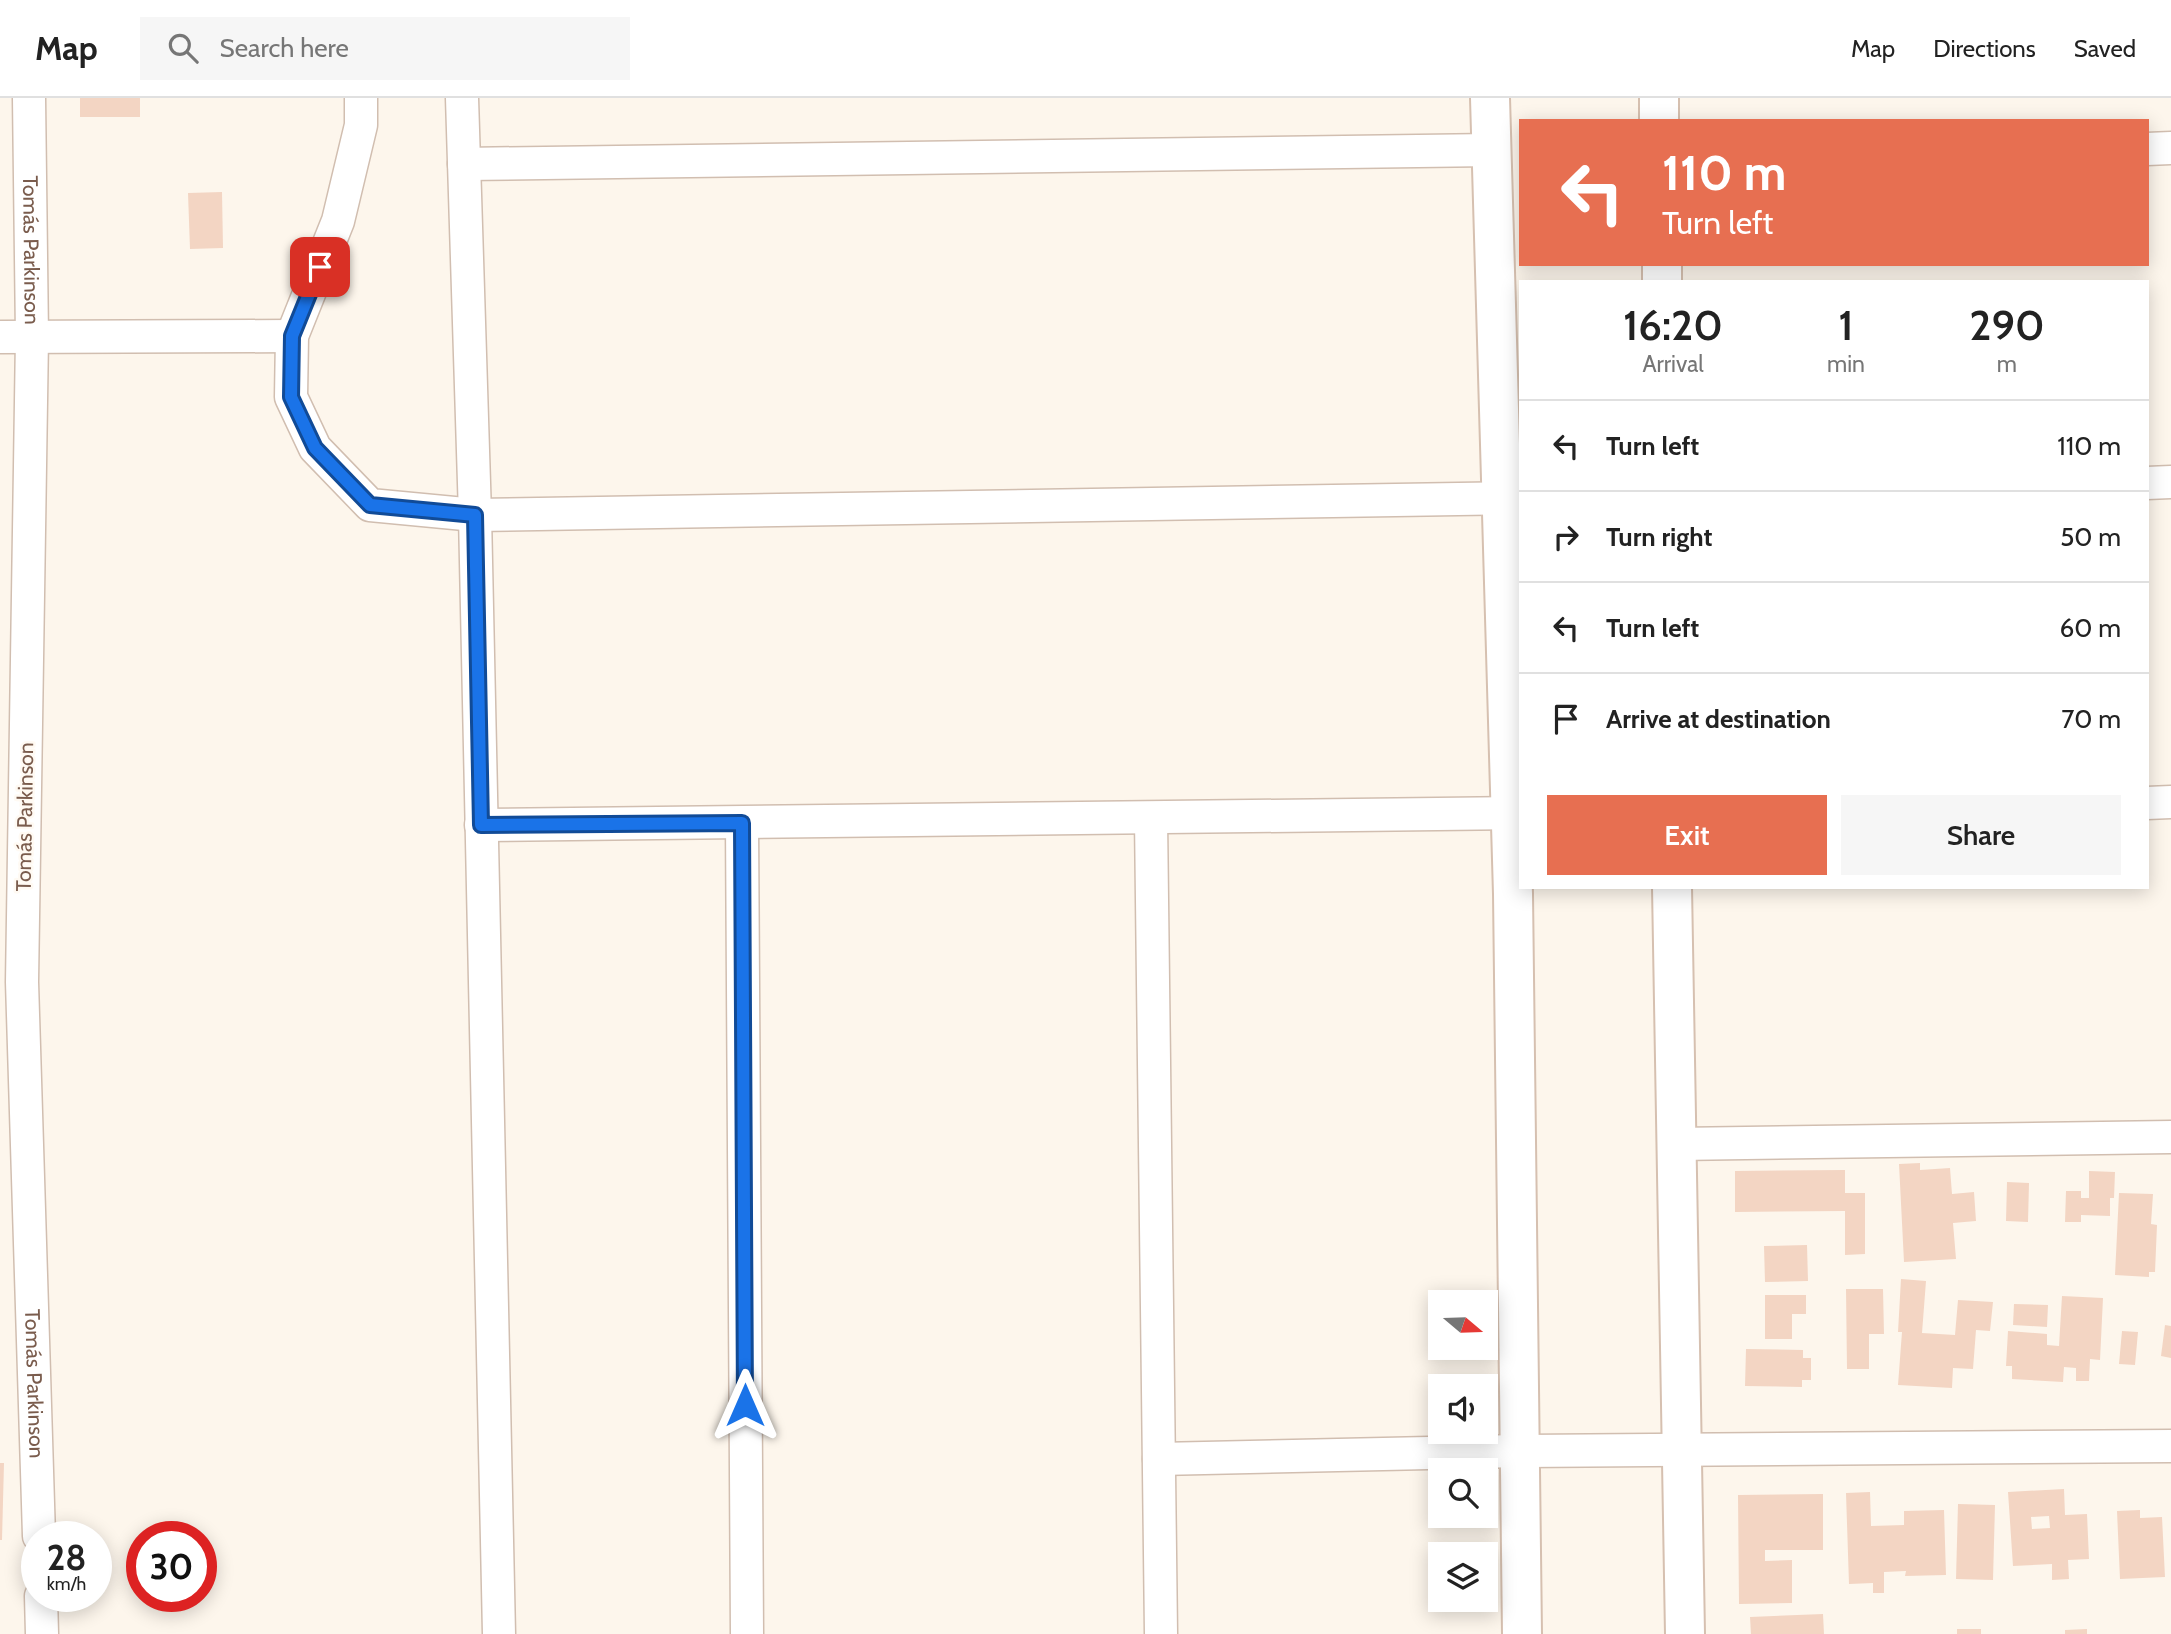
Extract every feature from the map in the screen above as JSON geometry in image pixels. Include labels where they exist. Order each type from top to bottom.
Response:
[{"type":"main road","points":[[1490,98],[1511,498],[1522,1634]]},
{"type":"main road","points":[[1659,98],[1659,119]]},
{"type":"main road","points":[[1672,889],[1685,1634]]},
{"type":"street","name":"Tomás Parkinson","points":[[29,98],[32,337],[11,982],[38,1521]]},
{"type":"street","points":[[361,98],[360,125],[338,221],[292,336],[291,397],[315,448],[370,505],[475,515],[1511,498]]},
{"type":"street","points":[[462,98],[475,515],[499,1634]]},
{"type":"street","points":[[2149,149],[2171,148]]},
{"type":"street","points":[[464,164],[1492,150]]},
{"type":"street","points":[[0,337],[292,336]]},
{"type":"street","points":[[2149,483],[2171,482]]},
{"type":"street","points":[[2149,803],[2171,802]]},
{"type":"street","points":[[481,825],[1516,813]]},
{"type":"street","points":[[1151,818],[1161,1634]]},
{"type":"street","points":[[742,823],[747,1634]]},
{"type":"street","points":[[1677,1144],[2171,1137]]},
{"type":"street","points":[[1159,1459],[1519,1451],[2171,1446]]},
{"type":"street","points":[[41,1612],[42,1634]]},
{"type":"building","points":[[80,98],[140,98],[140,117],[80,117]]},
{"type":"building","points":[[222,192],[223,248],[190,249],[188,193]]},
{"type":"building","points":[[1920,1163],[1920,1170],[1950,1168],[1952,1194],[1974,1192],[1976,1221],[1953,1223],[1956,1259],[1904,1262],[1899,1164]]},
{"type":"building","points":[[1845,1170],[1845,1193],[1865,1193],[1865,1254],[1845,1255],[1845,1211],[1735,1212],[1735,1171]]},
{"type":"building","points":[[2089,1171],[2115,1172],[2110,1216],[2081,1215],[2081,1222],[2065,1222],[2066,1191],[2081,1191],[2081,1198],[2089,1198]]},
{"type":"building","points":[[2007,1182],[2029,1183],[2028,1222],[2006,1221]]},
{"type":"building","points":[[2119,1193],[2153,1194],[2151,1224],[2157,1225],[2155,1272],[2149,1272],[2149,1277],[2115,1275]]},
{"type":"building","points":[[1807,1245],[1808,1281],[1765,1282],[1764,1246]]},
{"type":"building","points":[[1901,1279],[1926,1281],[1922,1333],[1955,1335],[1958,1300],[1993,1302],[1990,1331],[1976,1330],[1973,1369],[1953,1368],[1952,1388],[1898,1385],[1902,1332],[1898,1332]]},
{"type":"building","points":[[1846,1289],[1883,1289],[1884,1334],[1869,1334],[1869,1369],[1847,1369]]},
{"type":"building","points":[[1765,1295],[1806,1295],[1806,1314],[1792,1314],[1792,1339],[1765,1339]]},
{"type":"building","points":[[2062,1296],[2103,1298],[2100,1360],[2090,1359],[2089,1381],[2076,1381],[2076,1368],[2064,1367],[2063,1382],[2012,1379],[2012,1366],[2006,1366],[2008,1331],[2047,1334],[2047,1345],[2059,1346]]},
{"type":"building","points":[[2014,1304],[2048,1305],[2047,1327],[2013,1325]]},
{"type":"building","points":[[2165,1325],[2171,1326],[2171,1358],[2161,1356]]},
{"type":"building","points":[[2122,1331],[2138,1332],[2135,1365],[2119,1364]]},
{"type":"building","points":[[1746,1349],[1803,1350],[1803,1358],[1811,1358],[1811,1380],[1802,1380],[1802,1387],[1745,1386]]},
{"type":"building","points":[[0,1463],[4,1463],[2,1540],[0,1540]]},
{"type":"building","points":[[2064,1489],[2065,1515],[2087,1514],[2089,1559],[2068,1560],[2069,1579],[2052,1580],[2052,1564],[2013,1566],[2008,1492]],"holes":[[[2049,1516],[2050,1528],[2032,1529],[2031,1517]]]},
{"type":"building","points":[[1870,1492],[1871,1526],[1904,1525],[1904,1511],[1944,1510],[1946,1575],[1905,1576],[1906,1571],[1884,1572],[1884,1593],[1873,1593],[1873,1583],[1849,1584],[1846,1493]]},
{"type":"building","points":[[1823,1494],[1823,1550],[1765,1550],[1765,1561],[1792,1560],[1792,1603],[1739,1604],[1738,1495]]},
{"type":"building","points":[[1958,1504],[1995,1505],[1993,1580],[1956,1579]]},
{"type":"building","points":[[2140,1510],[2140,1518],[2162,1517],[2165,1577],[2120,1579],[2117,1511]]},
{"type":"building","points":[[1823,1614],[1824,1634],[1751,1634],[1750,1617]]},
{"type":"building","points":[[1957,1629],[1981,1629],[1981,1634],[1957,1634]]},
{"type":"building","points":[[2087,1629],[2087,1634],[2065,1634],[2065,1630]]},
{"type":"route","points":[[320,267],[292,336],[291,397],[315,448],[370,505],[475,515],[481,825],[742,823],[745,1405]]}]
